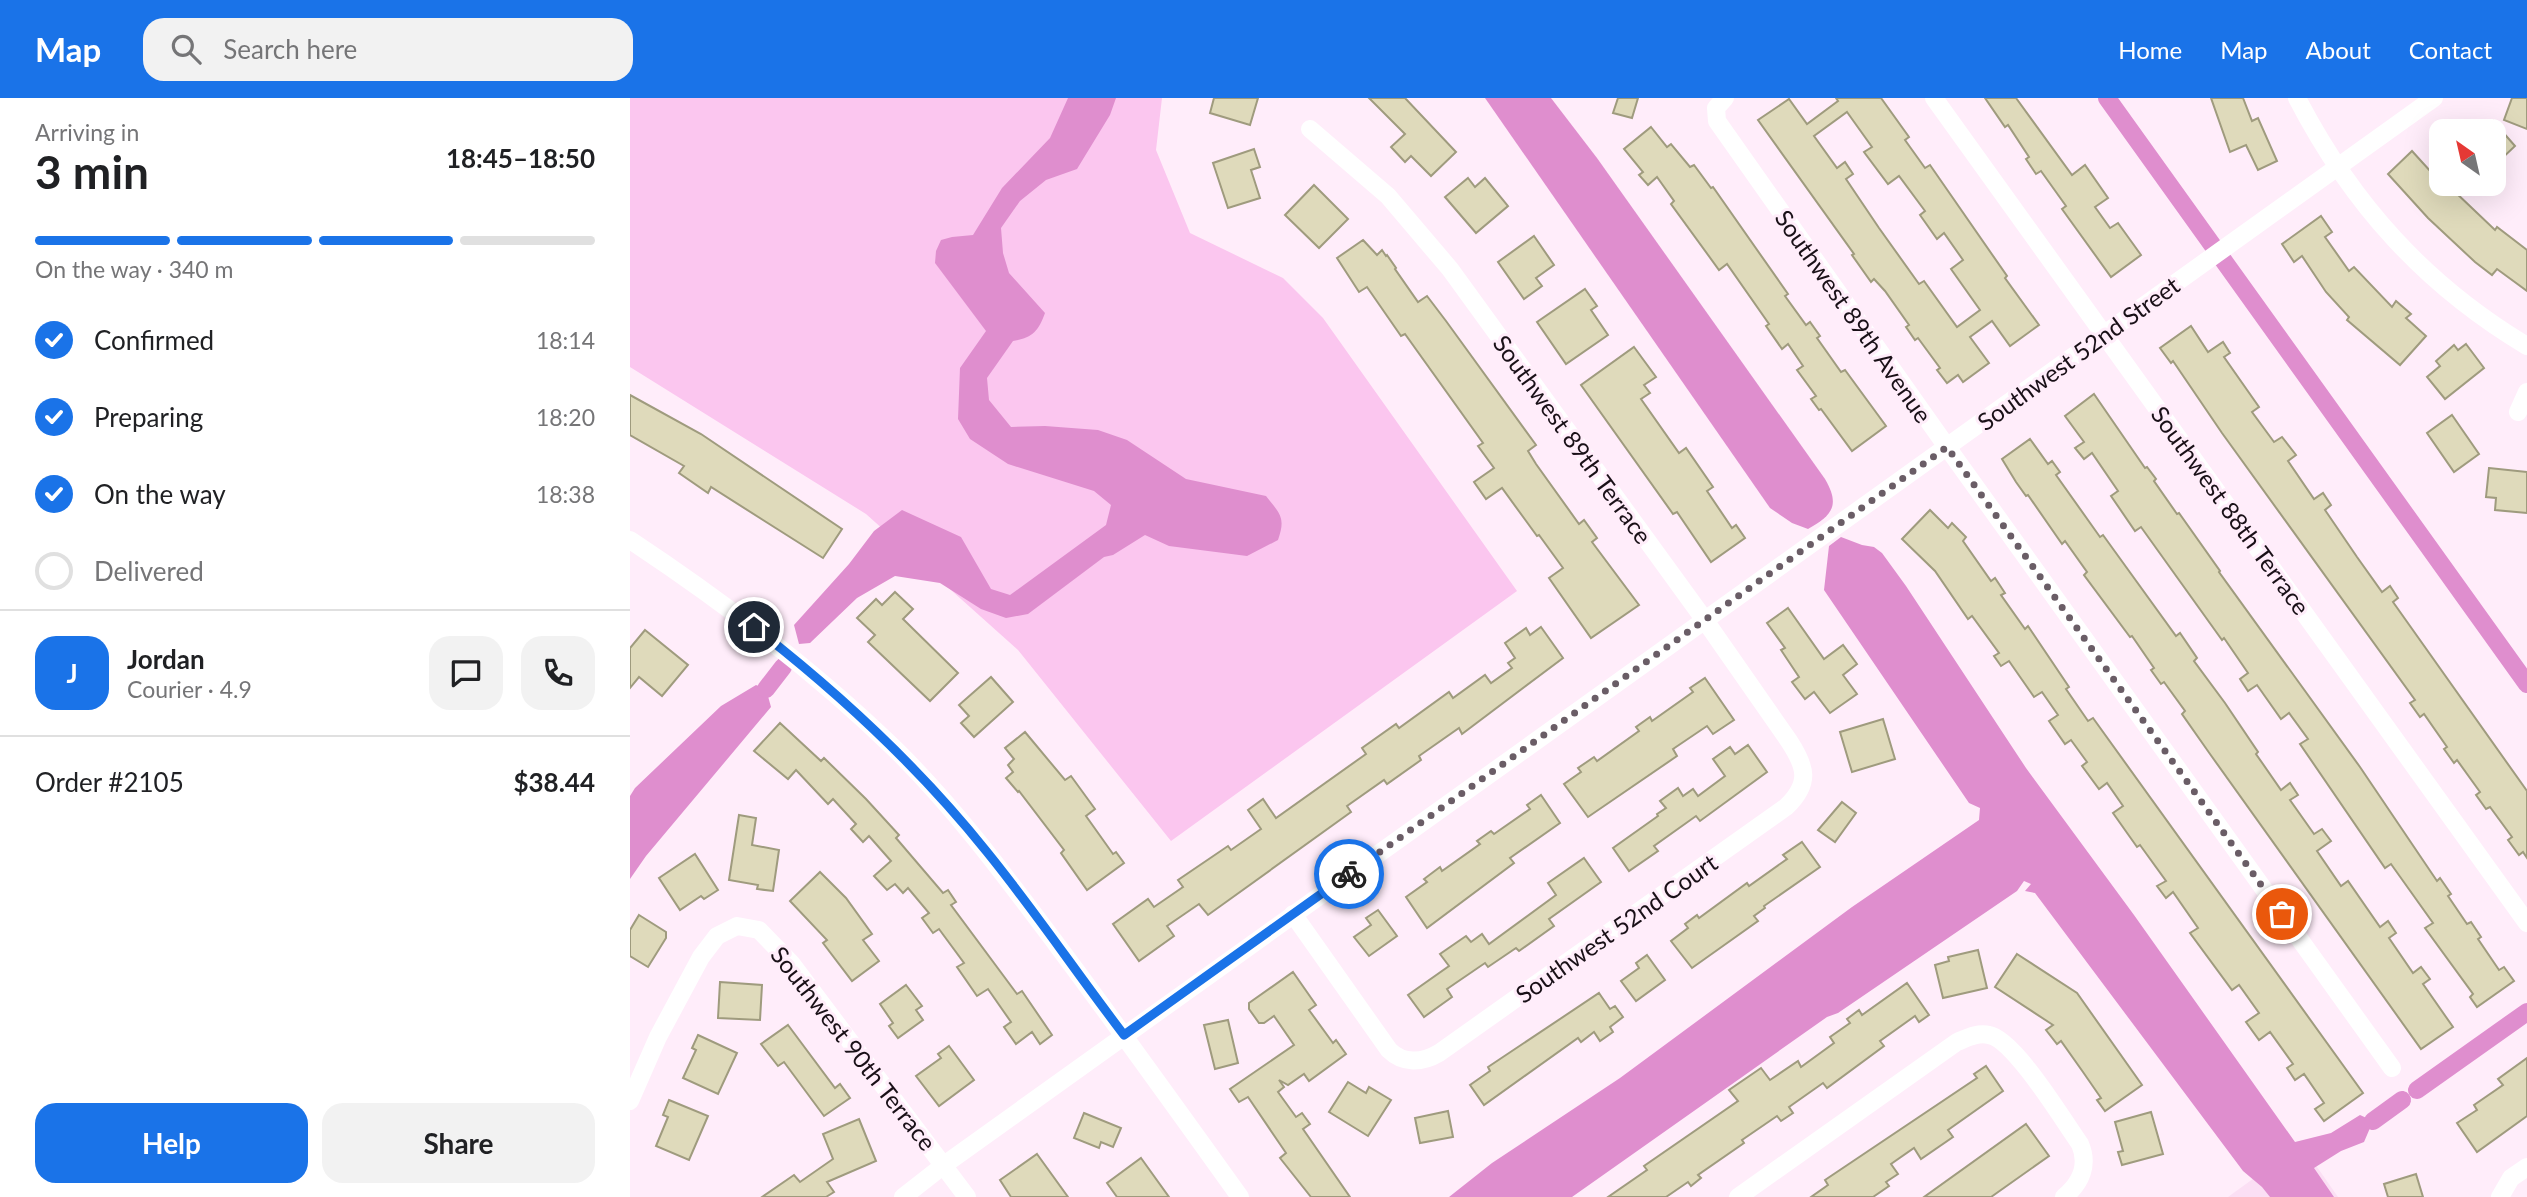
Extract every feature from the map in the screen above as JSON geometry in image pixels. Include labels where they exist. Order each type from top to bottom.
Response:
[{"type":"street","name":"Southwest 88th Terrace","points":[[1934,98],[2527,923]]},
{"type":"street","points":[[2297,98],[2337,167],[2370,212],[2430,276],[2478,315],[2527,346]]},
{"type":"street","name":"Southwest 52nd Street","points":[[903,1197],[1124,1035],[2434,98]]},
{"type":"street","name":"Southwest 89th Avenue","points":[[1721,103],[1717,121],[2392,1068]]},
{"type":"street","name":"Southwest 89th Terrace","points":[[1310,129],[1388,196],[1450,269],[1704,619],[1797,753],[1804,776]]},
{"type":"street","points":[[2518,412],[2527,393]]},
{"type":"street","points":[[630,540],[698,585],[810,670],[896,750],[987,852],[1124,1035],[1240,1197]]},
{"type":"street","name":"Southwest 52nd Court","points":[[1293,914],[1389,1050],[1399,1058],[1411,1061],[1426,1059],[1439,1054],[1786,807],[1801,790],[1804,776]]},
{"type":"street","name":"Southwest 90th Terrace","points":[[630,1101],[658,1037],[709,944],[726,929],[737,926],[760,930],[791,963],[967,1197]]},
{"type":"street","points":[[1738,1197],[1957,1042],[1972,1036],[1991,1035],[2009,1046],[2017,1055],[2080,1144],[2084,1153],[2082,1175],[2064,1197]]},
{"type":"street","points":[[2500,1197],[2511,1178],[2527,1167]]},
{"type":"shaded area","points":[[630,98],[1162,98],[1156,150],[1190,233],[1283,278],[1323,318],[1517,591],[1171,841],[1018,650],[866,514],[630,367]]},
{"type":"shaded area","points":[[1068,98],[1116,98],[1110,115],[1077,169],[1046,180],[1020,201],[1001,228],[1003,253],[1009,273],[1045,313],[1034,333],[1013,341],[987,378],[989,400],[1011,427],[1045,426],[1098,430],[1127,440],[1186,479],[1266,496],[1280,516],[1278,540],[1247,556],[1169,546],[1145,535],[1113,555],[1104,557],[1028,614],[1006,618],[981,609],[940,583],[895,576],[857,598],[810,643],[799,644],[794,625],[849,564],[874,531],[902,510],[961,537],[991,589],[1010,595],[1106,525],[1111,505],[1094,491],[1008,464],[970,439],[958,419],[960,368],[986,331],[935,263],[941,240],[973,235],[1002,188],[1050,138]]},
{"type":"shaded area","points":[[1485,98],[1551,98],[1597,158],[1825,479],[1833,503],[1823,519],[1808,529],[1792,523],[1770,508]]},
{"type":"shaded area","points":[[1841,537],[1874,547],[1882,553],[2026,768],[2295,1142],[2331,1133],[2360,1115],[2373,1121],[2364,1142],[2341,1151],[2314,1168],[2334,1197],[2270,1197],[2243,1171],[2035,893],[2025,891],[2031,884],[2024,881],[2017,891],[1838,1013],[1827,1017],[1572,1197],[1449,1197],[1492,1163],[1620,1078],[1852,907],[1979,820],[1980,808],[1969,803],[1824,590],[1829,546]]},
{"type":"shaded area","points":[[756,685],[766,689],[771,707],[646,856],[630,879],[630,796],[635,788],[721,706]]},
{"type":"shaded area","points":[[2301,1144],[2338,1197],[2228,1197]]},
{"type":"building","points":[[1214,98],[1258,98],[1250,125],[1210,113]]},
{"type":"building","points":[[1369,98],[1405,98],[1456,152],[1431,176],[1411,156],[1405,162],[1391,147],[1405,134]]},
{"type":"building","points":[[1618,98],[1638,98],[1632,118],[1613,113]]},
{"type":"building","points":[[1836,98],[1881,98],[1909,137],[1905,140],[1925,168],[1930,165],[2039,325],[2010,346],[1992,321],[1970,337],[1989,363],[1963,382],[1958,375],[1947,383],[1937,370],[1940,368],[1918,338],[1915,340],[1906,327],[1909,325],[1885,291],[1874,279],[1871,282],[1758,120],[1789,99],[1807,124],[1838,101]],"holes":[[[1847,112],[1872,147],[1864,152],[1888,184],[1899,176],[1925,211],[1920,215],[1937,239],[1944,233],[1963,260],[1951,269],[1980,310],[1957,327],[1924,281],[1919,284],[1879,228],[1846,179],[1853,174],[1845,162],[1837,168],[1814,136]]]},
{"type":"building","points":[[1985,98],[2016,98],[2072,175],[2085,165],[2108,198],[2095,207],[2110,228],[2118,223],[2141,255],[2111,277],[2062,209],[2066,206],[2041,171],[2036,174],[2026,159],[2029,157],[2008,125],[2005,127]]},
{"type":"building","points":[[2211,98],[2243,98],[2252,121],[2258,118],[2277,161],[2258,170],[2246,145],[2230,152]]},
{"type":"building","points":[[2512,98],[2527,98],[2527,129],[2504,119]]},
{"type":"building","points":[[1651,127],[1667,147],[1671,144],[1690,167],[1694,165],[1711,188],[1713,187],[1788,294],[1785,296],[1806,325],[1810,322],[1820,336],[1817,338],[1841,372],[1845,370],[1886,426],[1852,451],[1811,399],[1816,396],[1797,370],[1803,366],[1788,344],[1782,349],[1766,326],[1769,324],[1727,264],[1719,270],[1671,204],[1674,201],[1657,177],[1648,185],[1639,175],[1643,172],[1624,149]]},
{"type":"building","points":[[2506,136],[2515,146],[2506,155]]},
{"type":"building","points":[[1254,149],[1260,167],[1251,170],[1260,198],[1228,208],[1213,163]]},
{"type":"building","points":[[2412,151],[2429,170],[2429,196],[2459,196],[2495,230],[2497,227],[2527,250],[2527,291],[2497,269],[2492,275],[2475,262],[2428,218],[2388,174]]},
{"type":"building","points":[[1468,178],[1475,187],[1485,178],[1508,206],[1476,233],[1445,197]]},
{"type":"building","points":[[1314,185],[1348,219],[1319,248],[1285,215]]},
{"type":"building","points":[[2321,216],[2332,232],[2325,237],[2349,271],[2354,267],[2392,307],[2396,301],[2411,314],[2406,318],[2426,336],[2400,365],[2347,320],[2349,317],[2326,292],[2302,256],[2294,262],[2282,244]]},
{"type":"building","points":[[1534,236],[1554,265],[1536,278],[1542,286],[1524,299],[1498,262]]},
{"type":"building","points":[[1363,240],[1377,255],[1382,250],[1418,302],[1427,296],[1446,321],[1536,445],[1528,451],[1536,464],[1579,524],[1584,520],[1597,538],[1592,542],[1639,605],[1591,638],[1549,578],[1563,568],[1539,535],[1537,536],[1502,488],[1486,499],[1474,482],[1494,468],[1478,446],[1483,443],[1405,334],[1401,336],[1367,287],[1359,292],[1337,258]]},
{"type":"building","points":[[1585,289],[1597,306],[1591,310],[1608,335],[1566,364],[1537,322]]},
{"type":"building","points":[[2191,326],[2208,352],[2223,342],[2230,353],[2224,357],[2259,407],[2252,412],[2274,442],[2282,437],[2296,455],[2288,461],[2314,499],[2323,493],[2331,505],[2325,510],[2357,557],[2382,592],[2390,586],[2398,598],[2393,602],[2527,791],[2527,858],[2523,852],[2519,855],[2508,840],[2512,837],[2490,807],[2486,809],[2476,795],[2480,792],[2457,760],[2454,763],[2444,749],[2447,747],[2424,714],[2420,717],[2410,703],[2415,700],[2173,361],[2171,363],[2160,348]]},
{"type":"building","points":[[2466,344],[2484,368],[2445,399],[2427,377],[2440,366],[2436,361],[2454,345],[2458,350]]},
{"type":"building","points":[[1634,347],[1656,377],[1644,385],[1650,393],[1641,399],[1679,453],[1686,448],[1713,487],[1707,491],[1732,528],[1736,525],[1745,538],[1711,562],[1677,512],[1673,514],[1581,385]]},
{"type":"building","points":[[2094,394],[2360,767],[2437,881],[2440,878],[2451,894],[2448,896],[2467,924],[2471,922],[2481,937],[2478,939],[2499,970],[2504,967],[2514,981],[2477,1007],[2470,997],[2473,994],[2425,928],[2433,923],[2391,864],[2385,868],[2300,744],[2308,739],[2289,713],[2281,719],[2257,685],[2248,691],[2240,679],[2248,673],[2224,638],[2222,640],[2141,527],[2135,531],[2111,496],[2118,491],[2092,453],[2084,459],[2075,448],[2084,442],[2065,416]]},
{"type":"building","points":[[630,395],[701,434],[842,529],[823,558],[711,487],[708,493],[679,473],[684,466],[630,435]]},
{"type":"building","points":[[2452,415],[2479,454],[2454,472],[2427,433]]},
{"type":"building","points":[[2030,439],[2048,464],[2052,461],[2060,472],[2056,475],[2176,636],[2180,633],[2197,658],[2194,661],[2225,703],[2281,790],[2290,783],[2298,795],[2290,800],[2314,834],[2322,829],[2331,841],[2317,851],[2341,886],[2348,881],[2380,927],[2388,921],[2396,933],[2389,938],[2413,973],[2421,967],[2430,979],[2423,984],[2453,1027],[2421,1049],[2182,714],[2185,711],[2164,682],[2161,684],[2151,670],[2154,668],[2132,636],[2130,637],[2084,575],[2087,572],[2065,541],[2062,544],[2016,482],[2002,459]]},
{"type":"building","points":[[2489,468],[2527,472],[2527,513],[2495,510],[2496,498],[2486,497]]},
{"type":"building","points":[[1930,510],[1948,528],[1952,523],[1966,537],[1963,541],[1991,581],[1995,578],[2005,593],[2001,595],[2025,629],[2028,626],[2088,721],[2093,718],[2363,1093],[2324,1121],[2315,1109],[2324,1103],[2304,1074],[2295,1080],[2287,1068],[2293,1064],[2270,1032],[2259,1040],[2246,1022],[2259,1013],[2239,985],[2232,990],[2190,933],[2198,928],[2173,892],[2166,898],[2157,886],[2166,881],[2113,813],[2123,806],[2107,783],[2099,789],[2082,766],[2087,762],[2071,740],[2065,744],[2049,721],[2058,715],[2042,692],[2034,697],[2009,661],[2001,666],[1994,656],[1999,653],[1972,616],[1968,619],[1935,571],[1902,539]]},
{"type":"building","points":[[895,592],[913,609],[903,619],[958,673],[930,701],[868,642],[875,635],[857,618],[876,599],[882,605]]},
{"type":"building","points":[[1788,608],[1824,659],[1843,645],[1857,664],[1843,675],[1857,694],[1830,713],[1814,692],[1805,699],[1792,682],[1799,677],[1781,650],[1785,648],[1767,623]]},
{"type":"building","points":[[1541,627],[1563,658],[1462,734],[1459,728],[1419,756],[1421,760],[1387,784],[1384,780],[1347,806],[1351,812],[1208,915],[1199,904],[1167,926],[1174,936],[1139,961],[1113,924],[1148,899],[1154,907],[1183,887],[1178,880],[1228,846],[1231,850],[1261,829],[1248,810],[1263,799],[1276,818],[1366,754],[1362,748],[1396,724],[1399,728],[1449,692],[1453,698],[1485,675],[1491,683],[1512,668],[1508,663],[1515,658],[1505,643],[1526,628],[1530,635]]},
{"type":"building","points":[[645,630],[688,665],[662,696],[639,677],[630,688],[630,648]]},
{"type":"building","points":[[991,677],[1013,702],[974,737],[961,723],[969,716],[959,705]]},
{"type":"building","points":[[1705,678],[1734,720],[1713,734],[1707,726],[1673,749],[1677,756],[1588,817],[1564,784],[1581,772],[1578,768],[1594,757],[1597,761],[1639,731],[1636,727],[1650,717],[1652,721],[1693,692],[1690,688]]},
{"type":"building","points":[[1883,719],[1895,759],[1852,772],[1840,732]]},
{"type":"building","points":[[780,723],[821,761],[824,758],[866,799],[899,835],[896,838],[943,893],[948,890],[956,902],[951,905],[1017,994],[1022,991],[1052,1035],[1040,1044],[1032,1032],[1016,1044],[1004,1027],[1011,1022],[988,989],[977,996],[957,967],[964,963],[939,929],[933,933],[922,918],[929,913],[908,888],[903,893],[895,884],[887,890],[874,876],[891,861],[869,836],[863,842],[851,829],[856,824],[833,799],[828,804],[796,770],[788,779],[754,751]]},
{"type":"building","points":[[1025,732],[1065,780],[1071,776],[1095,809],[1086,816],[1113,854],[1116,852],[1124,863],[1087,890],[1061,853],[1064,850],[1006,778],[1013,772],[1008,765],[1014,759],[1005,748]]},
{"type":"building","points":[[1748,745],[1767,772],[1700,821],[1696,816],[1654,846],[1658,851],[1629,871],[1613,848],[1658,816],[1657,814],[1666,808],[1660,801],[1678,788],[1683,796],[1693,789],[1698,796],[1725,776],[1713,759],[1730,747],[1735,754]]},
{"type":"building","points":[[1541,795],[1560,823],[1510,858],[1514,863],[1427,928],[1406,897],[1427,882],[1424,879],[1440,867],[1442,871],[1480,844],[1477,841],[1491,831],[1494,834],[1530,809],[1527,805]]},
{"type":"building","points":[[1842,802],[1856,813],[1835,842],[1818,830]]},
{"type":"building","points":[[739,815],[756,818],[752,845],[779,850],[773,891],[757,889],[758,885],[729,880]]},
{"type":"building","points":[[1802,842],[1820,867],[1764,906],[1765,908],[1754,916],[1758,921],[1692,968],[1671,941],[1688,928],[1685,924],[1697,915],[1699,918],[1747,883],[1749,886],[1787,859],[1783,855]]},
{"type":"building","points":[[695,854],[718,890],[704,899],[701,896],[680,910],[659,878]]},
{"type":"building","points":[[1584,858],[1601,882],[1549,919],[1554,926],[1519,951],[1516,948],[1488,967],[1485,963],[1447,989],[1452,997],[1424,1017],[1408,995],[1449,966],[1440,954],[1466,936],[1471,942],[1482,934],[1489,944],[1556,895],[1548,883]]},
{"type":"building","points":[[820,872],[846,898],[872,934],[863,940],[879,961],[852,981],[823,943],[827,940],[790,901]]},
{"type":"building","points":[[1378,910],[1397,936],[1369,956],[1354,937],[1371,925],[1366,918]]},
{"type":"building","points":[[639,915],[666,932],[666,938],[648,967],[630,956],[630,930]]},
{"type":"building","points":[[1978,950],[1987,988],[1943,998],[1935,965],[1949,961],[1948,957]]},
{"type":"building","points":[[2017,954],[2077,993],[2142,1085],[2105,1111],[2097,1100],[2101,1098],[2061,1041],[2057,1044],[2046,1030],[2053,1025],[1995,987]]},
{"type":"building","points":[[1647,955],[1665,980],[1636,1001],[1621,981],[1639,968],[1636,963]]},
{"type":"building","points":[[1293,972],[1316,1005],[1309,1010],[1333,1043],[1336,1040],[1346,1054],[1309,1081],[1304,1074],[1288,1085],[1279,1080],[1284,1087],[1278,1092],[1296,1117],[1302,1113],[1310,1124],[1303,1129],[1350,1197],[1311,1197],[1280,1158],[1286,1153],[1248,1097],[1239,1102],[1230,1089],[1294,1045],[1274,1016],[1264,1023],[1259,1023],[1249,1009],[1249,1003]]},
{"type":"building","points":[[720,982],[762,985],[760,1020],[718,1018]]},
{"type":"building","points":[[1907,983],[1929,1015],[1919,1022],[1915,1016],[1880,1041],[1884,1046],[1827,1088],[1823,1083],[1789,1107],[1793,1113],[1781,1121],[1777,1116],[1742,1140],[1744,1143],[1698,1175],[1701,1178],[1691,1186],[1688,1182],[1666,1197],[1608,1197],[1647,1170],[1644,1166],[1738,1101],[1729,1090],[1761,1068],[1770,1080],[1798,1061],[1801,1067],[1834,1043],[1830,1037],[1850,1023],[1847,1019],[1859,1010],[1862,1015]]},
{"type":"building","points":[[906,985],[922,1006],[916,1010],[923,1020],[898,1038],[889,1026],[893,1023],[880,1004]]},
{"type":"building","points":[[1599,993],[1610,1009],[1615,1006],[1623,1017],[1610,1027],[1613,1032],[1600,1041],[1594,1032],[1581,1042],[1578,1038],[1484,1105],[1470,1085],[1490,1071],[1488,1067]]},
{"type":"building","points":[[1228,1020],[1238,1063],[1215,1069],[1204,1025]]},
{"type":"building","points":[[788,1025],[835,1088],[840,1084],[850,1098],[824,1116],[784,1062],[778,1066],[761,1044]]},
{"type":"building","points":[[698,1035],[737,1053],[718,1094],[683,1078],[696,1050],[692,1048]]},
{"type":"building","points":[[949,1046],[974,1080],[939,1106],[916,1076],[941,1058],[938,1054]]},
{"type":"building","points":[[2527,1058],[2527,1116],[2477,1152],[2457,1123],[2477,1110],[2474,1105],[2503,1085],[2498,1079]]},
{"type":"building","points":[[1986,1066],[2003,1091],[1948,1130],[1953,1137],[1921,1159],[1914,1148],[1891,1164],[1898,1174],[1886,1182],[1889,1186],[1873,1197],[1811,1197],[1828,1185],[1825,1180],[1977,1078],[1974,1074]]},
{"type":"building","points":[[1348,1082],[1366,1093],[1369,1087],[1391,1100],[1368,1136],[1329,1112]]},
{"type":"building","points":[[669,1100],[708,1116],[689,1160],[656,1146],[668,1117],[663,1115]]},
{"type":"building","points":[[1448,1111],[1453,1137],[1420,1143],[1415,1118]]},
{"type":"building","points":[[2151,1112],[2163,1154],[2122,1165],[2118,1152],[2123,1151],[2115,1122]]},
{"type":"building","points":[[1084,1113],[1121,1128],[1113,1147],[1101,1142],[1099,1148],[1074,1138]]},
{"type":"building","points":[[859,1119],[876,1161],[827,1182],[834,1192],[826,1197],[762,1197],[794,1175],[800,1182],[833,1159],[823,1134]]},
{"type":"building","points":[[2026,1124],[2049,1156],[1991,1197],[1924,1197]]},
{"type":"building","points":[[1037,1154],[1068,1197],[1011,1197],[1000,1180]]},
{"type":"building","points":[[1141,1158],[1169,1197],[1117,1197],[1107,1183]]},
{"type":"building","points":[[2416,1174],[2423,1197],[2388,1197],[2384,1184]]},
{"type":"waterway","points":[[2107,98],[2527,684]]},
{"type":"waterway","points":[[766,689],[783,667]]},
{"type":"waterway","points":[[2417,1090],[2527,1012]]},
{"type":"waterway","points":[[2373,1121],[2402,1100]]},
{"type":"way so far","points":[[1349,874],[1947,447],[2282,914]]},
{"type":"route","points":[[754,627],[810,670],[925,780],[987,852],[1124,1035],[1349,874]]}]
